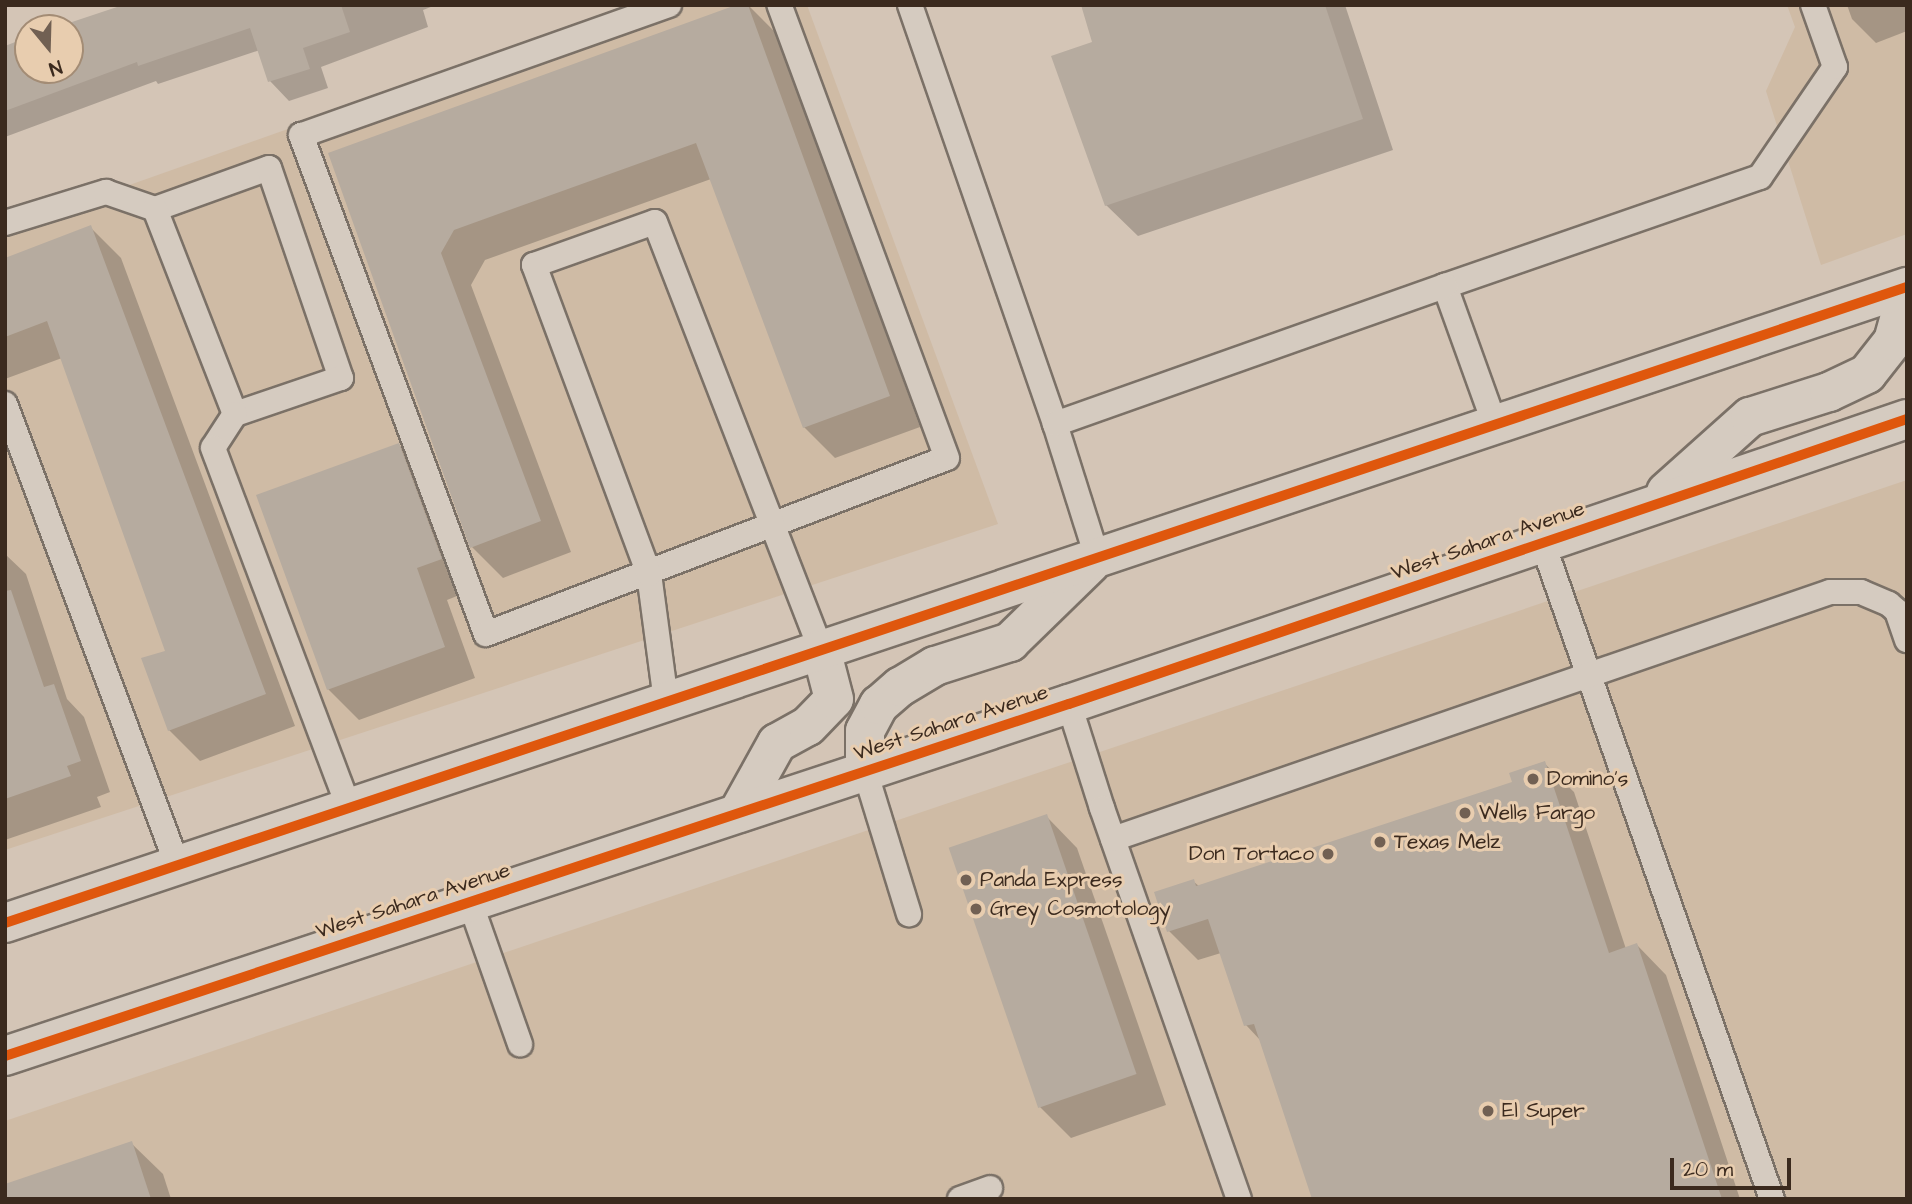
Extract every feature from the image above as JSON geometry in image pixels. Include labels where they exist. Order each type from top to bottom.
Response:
[{"type":"main road","points":[[5,923],[1907,289]]},
{"type":"main road","points":[[1654,502],[1750,417],[1829,392],[1867,374],[1893,341],[1907,289]]},
{"type":"main road","name":"West Sahara Avenue","points":[[5,1056],[1069,704],[1543,544],[1654,502],[1907,419]]},
{"type":"main road","points":[[865,771],[865,731],[879,705],[900,687],[935,666],[1010,642],[1097,557]]},
{"type":"main road","points":[[738,813],[777,743],[808,726],[834,699],[821,649]]},
{"type":"lane","points":[[669,5],[301,135],[486,634],[947,458],[779,5]]},
{"type":"lane","points":[[910,5],[1055,424],[1097,557]]},
{"type":"lane","points":[[1055,424],[1759,177],[1835,67],[1812,5]]},
{"type":"lane","points":[[5,223],[106,192],[155,209],[269,168],[341,378],[235,414],[213,448],[349,808]]},
{"type":"lane","points":[[155,209],[235,414]]},
{"type":"lane","points":[[666,701],[649,574],[534,265],[655,222],[821,649]]},
{"type":"lane","points":[[1445,286],[1495,425]]},
{"type":"lane","points":[[5,404],[177,866]]},
{"type":"lane","points":[[1543,544],[1772,1199]]},
{"type":"lane","points":[[1113,839],[1830,592],[1861,592],[1889,604],[1897,611],[1907,640]]},
{"type":"lane","points":[[1069,704],[1113,839],[1239,1199]]},
{"type":"lane","points":[[865,771],[909,914]]},
{"type":"lane","points":[[470,902],[520,1044]]},
{"type":"lane","points":[[960,1199],[989,1188]]},
{"type":"shaded area","points":[[638,5],[807,5],[998,524],[5,850],[5,229]]},
{"type":"shaded area","points":[[1787,5],[1907,5],[1907,234],[1821,265],[1766,91],[1795,27]]},
{"type":"shaded area","points":[[1907,480],[1907,1199],[5,1199],[5,1121]]},
{"type":"building","points":[[123,5],[341,5],[350,32],[303,48],[310,69],[268,82],[250,28],[138,66],[137,62],[84,82],[84,18]]},
{"type":"building","points":[[736,5],[748,5],[890,396],[803,428],[696,143],[454,230],[441,253],[541,521],[470,548],[328,153]]},
{"type":"building","points":[[1081,5],[1325,5],[1363,119],[1105,206],[1051,56],[1092,42]]},
{"type":"building","points":[[14,42],[14,84],[78,84],[5,111],[5,46]]},
{"type":"building","points":[[91,225],[266,694],[168,731],[141,658],[165,651],[47,321],[5,337],[5,258]]},
{"type":"building","points":[[399,443],[442,559],[417,568],[445,647],[327,690],[256,495]]},
{"type":"building","points":[[11,590],[44,687],[54,684],[81,761],[67,766],[71,776],[5,799],[5,591]]},
{"type":"building","name":"El Super","points":[[1545,761],[1609,953],[1637,943],[1722,1199],[1312,1199],[1254,1024],[1244,1026],[1208,919],[1167,932],[1154,892],[1194,879],[1196,886],[1512,782],[1509,773]]},
{"type":"building","points":[[1047,814],[1137,1074],[1038,1108],[949,848]]},
{"type":"building","points":[[132,1141],[151,1199],[5,1199],[5,1184]]},
{"type":"cycle path","points":[[5,923],[1907,287]]},
{"type":"cycle path","points":[[5,1056],[1069,704],[1907,419]]},
{"type":"place","name":"Domino's","points":[[1533,779]]},
{"type":"place","name":"Wells Fargo","points":[[1465,813]]},
{"type":"place","name":"Texas Melz","points":[[1380,842]]},
{"type":"place","name":"Don Tortaco","points":[[1328,854]]},
{"type":"place","name":"Panda Express","points":[[966,880]]},
{"type":"place","name":"Grey Cosmotology","points":[[976,909]]},
{"type":"place","name":"El Super","points":[[1488,1111]]}]
